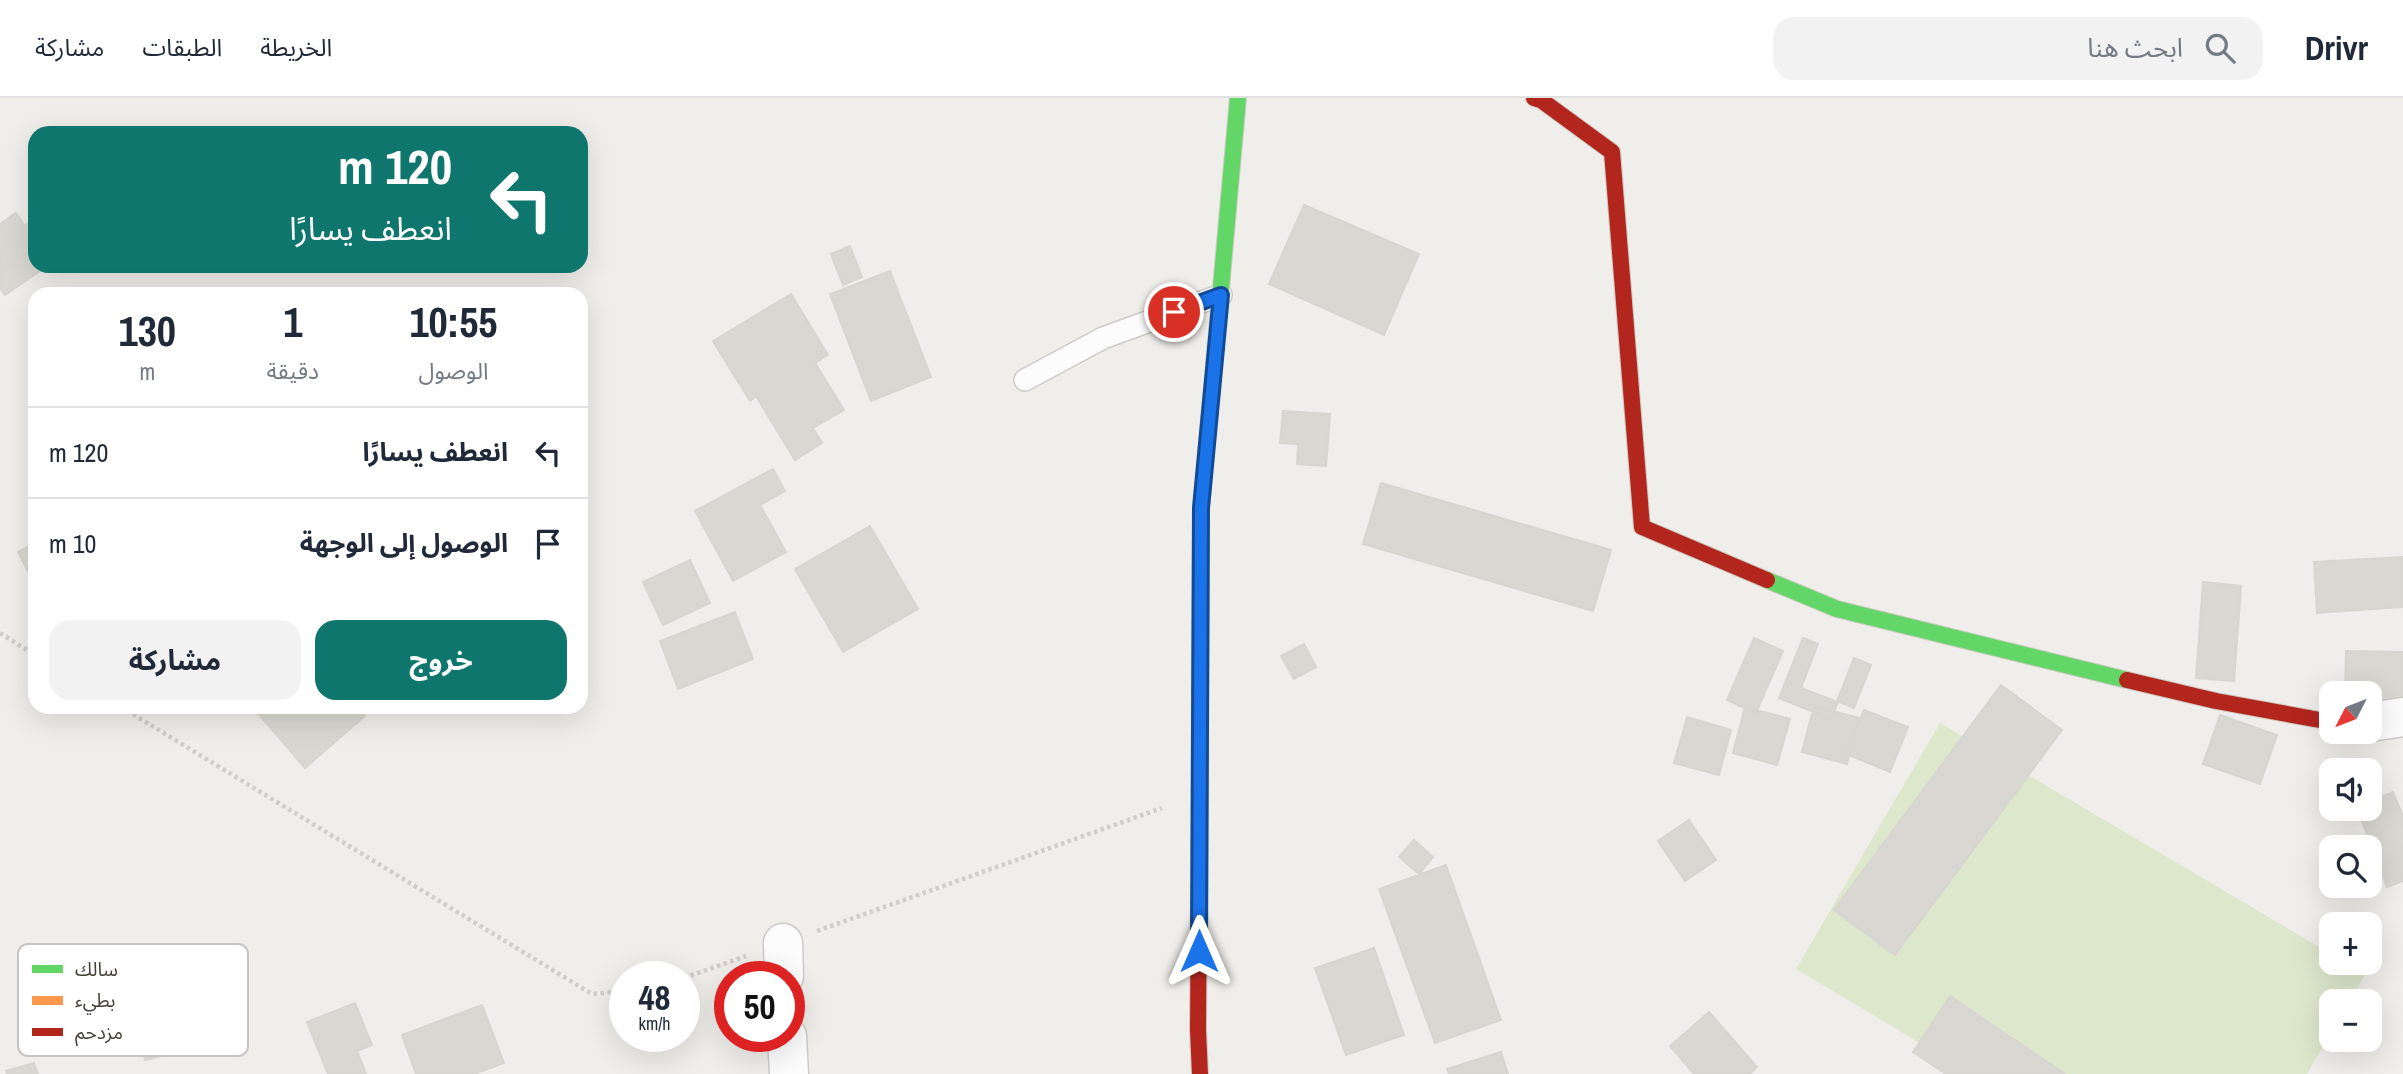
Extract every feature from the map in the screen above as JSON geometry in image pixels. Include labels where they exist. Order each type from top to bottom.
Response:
[{"type":"street","points":[[1200,1074],[1201,508],[1238,98]]},
{"type":"street","points":[[1534,98],[1541,100],[1612,152],[1642,527],[1837,609],[2216,701],[2319,720]]},
{"type":"street","points":[[2382,720],[2403,717]]},
{"type":"street","points":[[788,1052],[789,1074]]},
{"type":"lane","points":[[1025,380],[1103,338],[1221,295]]},
{"type":"path","points":[[0,634],[28,651]]},
{"type":"path","points":[[133,714],[592,993],[609,992]]},
{"type":"path","points":[[700,975],[783,960],[1200,794]]},
{"type":"green space","points":[[1940,723],[2319,947],[2319,975],[2365,975],[2357,989],[2319,989],[2320,1052],[2307,1074],[1972,1074],[1796,969]]},
{"type":"building","points":[[1304,205],[1419,254],[1384,335],[1269,284]]},
{"type":"building","points":[[16,213],[25,226],[28,224],[28,273],[37,273],[5,295],[0,288],[0,224]]},
{"type":"building","points":[[850,246],[862,277],[843,285],[831,254]]},
{"type":"building","points":[[890,271],[931,377],[871,401],[830,294]]},
{"type":"building","points":[[791,294],[828,355],[815,363],[844,410],[813,428],[822,443],[795,460],[756,396],[750,401],[713,341]]},
{"type":"building","points":[[1283,411],[1330,414],[1326,466],[1297,464],[1298,444],[1280,443]]},
{"type":"building","points":[[773,469],[785,491],[760,505],[786,552],[733,581],[695,511]]},
{"type":"building","points":[[1381,483],[1611,550],[1593,611],[1363,544]]},
{"type":"building","points":[[870,526],[918,609],[843,652],[795,569]]},
{"type":"building","points":[[28,547],[28,571],[18,552]]},
{"type":"building","points":[[2403,557],[2403,607],[2317,613],[2314,562]]},
{"type":"building","points":[[690,560],[710,603],[663,625],[643,582]]},
{"type":"building","points":[[2203,582],[2241,586],[2234,681],[2196,678]]},
{"type":"building","points":[[735,612],[753,659],[678,689],[660,641]]},
{"type":"building","points":[[1754,638],[1783,651],[1756,713],[1727,700]]},
{"type":"building","points":[[1803,638],[1818,644],[1801,688],[1838,702],[1831,719],[1779,698]]},
{"type":"building","points":[[1304,644],[1316,667],[1294,679],[1281,656]]},
{"type":"building","points":[[2346,651],[2403,652],[2403,720],[2382,719],[2382,681],[2345,681]]},
{"type":"building","points":[[1854,658],[1871,665],[1854,708],[1837,701]]},
{"type":"building","points":[[2001,685],[2062,730],[1895,955],[1834,910]]},
{"type":"building","points":[[1814,706],[1859,718],[1847,764],[1802,752]]},
{"type":"building","points":[[1745,707],[1790,719],[1777,765],[1733,753]]},
{"type":"building","points":[[1864,710],[1908,727],[1890,772],[1846,754]]},
{"type":"building","points":[[259,714],[363,714],[365,716],[305,768]]},
{"type":"building","points":[[2220,715],[2277,735],[2260,784],[2203,764]]},
{"type":"building","points":[[1687,717],[1731,730],[1719,775],[1674,763]]},
{"type":"building","points":[[2393,792],[2403,816],[2403,881],[2387,887],[2382,874],[2382,835],[2367,835],[2362,821],[2382,821],[2382,796]]},
{"type":"building","points":[[1689,820],[1716,860],[1685,881],[1658,841]]},
{"type":"building","points":[[1414,840],[1433,857],[1419,874],[1399,857]]},
{"type":"building","points":[[1446,865],[1501,1020],[1435,1043],[1379,889]]},
{"type":"building","points":[[1374,948],[1404,1035],[1346,1055],[1315,968]]},
{"type":"building","points":[[1950,996],[2065,1074],[1946,1074],[1913,1052]]},
{"type":"building","points":[[355,1003],[372,1045],[357,1051],[366,1074],[328,1074],[307,1022]]},
{"type":"building","points":[[482,1005],[504,1063],[474,1074],[416,1074],[402,1035]]},
{"type":"building","points":[[1709,1012],[1757,1067],[1750,1074],[1694,1074],[1670,1046]]},
{"type":"building","points":[[1501,1052],[1508,1074],[1449,1074],[1447,1069]]},
{"type":"building","points":[[144,1056],[161,1056],[145,1060]]},
{"type":"building","points":[[34,1063],[38,1074],[7,1074],[6,1071]]},
{"type":"traffic: fast","points":[[1214,366],[1238,98]]},
{"type":"traffic: fast","points":[[1767,580],[1837,609],[2127,680]]},
{"type":"traffic: slow","points":[[1200,730],[1201,508],[1214,366]]},
{"type":"traffic: jam","points":[[1534,98],[1541,100],[1612,152],[1642,527],[1767,580]]},
{"type":"traffic: jam","points":[[2127,680],[2216,701],[2319,720]]},
{"type":"traffic: jam","points":[[1200,730],[1200,1074]]},
{"type":"route","points":[[1174,312],[1221,295],[1201,508],[1199,951]]}]
